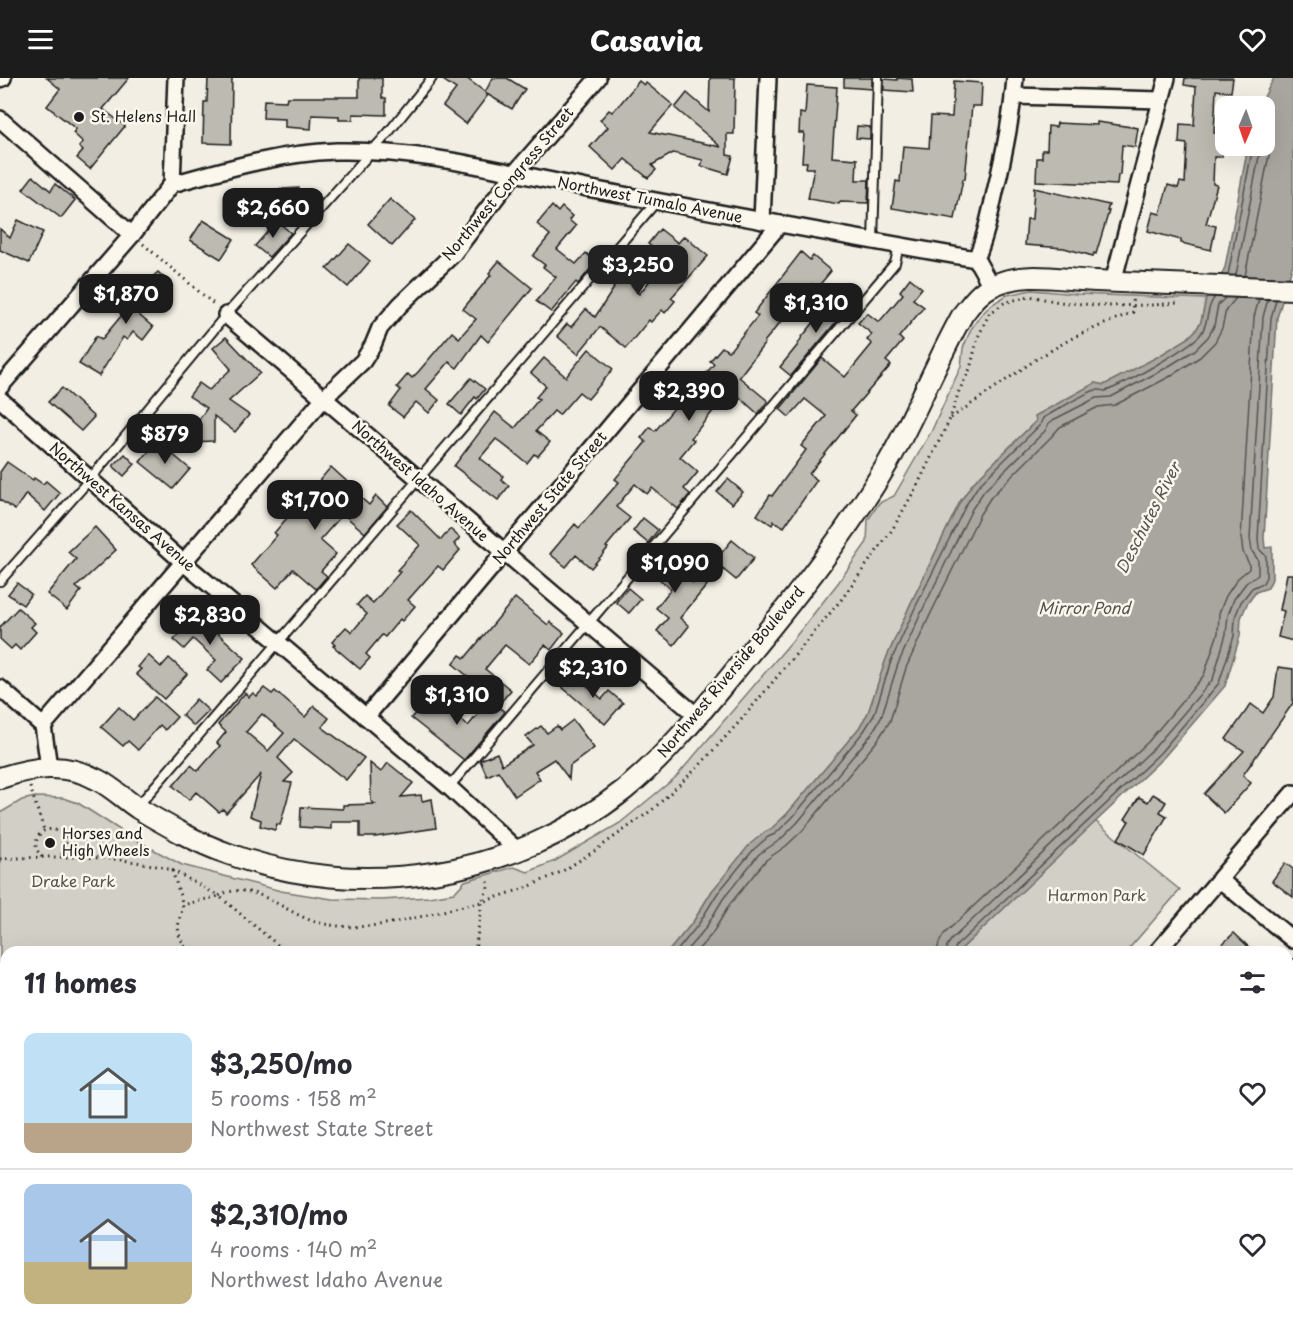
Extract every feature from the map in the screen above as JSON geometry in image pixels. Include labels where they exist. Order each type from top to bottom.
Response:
[{"type":"street","points":[[0,387],[132,235],[172,184],[176,78]]},
{"type":"street","name":"Northwest Congress Street","points":[[43,726],[324,398],[363,361],[381,328],[400,305],[454,253],[514,174],[598,78]]},
{"type":"street","points":[[762,221],[768,78]]},
{"type":"street","points":[[1015,78],[999,179],[983,243],[976,259],[991,286],[1023,277],[1293,289]]},
{"type":"street","points":[[1113,282],[1167,78]]},
{"type":"street","points":[[1013,96],[1161,100]]},
{"type":"street","points":[[0,119],[132,235]]},
{"type":"street","name":"Northwest Tumalo Avenue","points":[[172,184],[285,156],[334,151],[372,151],[432,158],[976,259]]},
{"type":"street","name":"Northwest State Street","points":[[366,717],[780,224]]},
{"type":"street","name":"Northwest Riverside Boulevard","points":[[0,778],[23,770],[49,767],[81,772],[99,780],[137,807],[184,835],[229,854],[274,868],[314,875],[353,878],[435,874],[483,863],[577,823],[624,790],[663,754],[822,564],[858,512],[910,423],[963,314],[974,299],[991,286]]},
{"type":"street","name":"Northwest Idaho Avenue","points":[[226,315],[697,716]]},
{"type":"street","name":"Northwest Kansas Avenue","points":[[0,399],[184,562],[449,787],[518,850]]},
{"type":"street","points":[[0,688],[43,726],[49,767]]},
{"type":"street","points":[[1162,946],[1293,793]]},
{"type":"street","points":[[1220,880],[1293,940]]},
{"type":"lane","points":[[0,581],[90,479],[226,315],[372,151],[432,78]]},
{"type":"lane","points":[[873,241],[878,78]]},
{"type":"lane","points":[[137,807],[657,201]]},
{"type":"lane","points":[[449,787],[895,263],[899,246]]},
{"type":"path","points":[[132,235],[226,315]]},
{"type":"path","points":[[183,905],[219,896],[228,891],[257,894],[296,915],[317,922],[349,926],[382,925],[482,902],[528,887],[561,872],[652,810],[699,766],[803,646],[862,573],[892,530],[950,419],[959,391],[970,369],[978,337],[986,319],[1004,303],[1029,296],[1086,304],[1175,304],[1184,300]]},
{"type":"path","points":[[950,419],[1038,358],[1076,336],[1133,312],[1132,305]]},
{"type":"path","points":[[23,770],[44,830]]},
{"type":"path","points":[[43,858],[36,849],[36,843],[44,830],[55,830],[63,835],[67,845],[59,858]]},
{"type":"path","points":[[0,859],[86,857],[128,861],[172,870],[219,896],[279,946]]},
{"type":"path","points":[[476,946],[482,902],[489,885],[483,863]]},
{"type":"path","points":[[172,870],[183,905],[177,929],[184,946]]},
{"type":"green space","name":"Drake Park","points":[[1032,290],[1206,299],[1201,322],[1187,339],[1104,385],[1095,383],[1036,416],[1036,421],[973,483],[960,502],[910,605],[886,659],[868,713],[859,728],[787,814],[765,832],[712,891],[693,922],[673,946],[0,946],[0,813],[22,800],[35,797],[63,798],[78,803],[134,839],[182,865],[281,891],[332,899],[381,900],[454,893],[465,881],[514,867],[528,872],[555,861],[620,823],[676,777],[792,641],[838,583],[867,542],[868,520],[879,503],[894,496],[932,430],[961,366],[963,348],[971,329],[991,305],[1007,295]]},
{"type":"green space","name":"Harmon Park","points":[[1095,821],[1180,890],[1131,946],[964,946]]},
{"type":"water","name":"Mirror Pond","points":[[1274,78],[1293,78],[1293,264],[1277,318],[1264,538],[1265,548],[1272,547],[1272,579],[1268,588],[1256,592],[1247,604],[1241,618],[1240,636],[1225,686],[1164,757],[964,946],[673,946],[693,922],[712,891],[750,844],[787,814],[859,728],[868,713],[886,659],[910,605],[960,502],[973,483],[1036,421],[1035,416],[1095,383],[1104,385],[1187,339],[1201,322],[1206,299],[1209,293],[1215,290],[1225,267],[1246,156],[1275,156],[1275,96],[1264,96]]},
{"type":"building","points":[[47,78],[129,78],[103,109],[125,126],[90,169],[77,158],[83,151],[79,147],[83,142],[73,133],[76,129],[47,106],[60,89]]},
{"type":"building","points":[[208,78],[232,78],[231,144],[203,143],[204,102],[207,102]]},
{"type":"building","points":[[359,78],[382,78],[382,98],[386,98],[386,115],[353,114],[353,120],[339,120],[339,116],[312,115],[311,129],[285,127],[285,119],[263,118],[264,100],[286,101],[287,97],[359,97]]},
{"type":"building","points":[[440,78],[466,78],[485,92],[493,78],[507,78],[525,89],[512,109],[485,93],[488,95],[466,124],[443,106],[456,89]]},
{"type":"building","points":[[710,78],[735,78],[734,134],[727,134],[727,155],[733,156],[728,174],[701,166],[703,160],[673,153],[652,165],[656,170],[648,178],[625,159],[615,170],[590,147],[608,127],[600,120],[609,110],[612,112],[620,104],[639,81],[644,85],[646,83],[673,105],[650,132],[721,147],[675,108],[687,93],[709,112]]},
{"type":"building","points":[[844,78],[872,78],[872,89],[844,87]]},
{"type":"building","points":[[897,78],[912,79],[913,92],[884,90],[884,79],[897,80]]},
{"type":"building","points":[[1185,78],[1233,78],[1231,92],[1216,90],[1215,96],[1215,156],[1222,156],[1214,157],[1213,184],[1217,185],[1206,224],[1216,226],[1211,250],[1181,243],[1181,240],[1148,231],[1153,212],[1160,214],[1168,185],[1178,188],[1180,182],[1185,183],[1187,144],[1179,143],[1180,124],[1194,125],[1196,87],[1184,85]]},
{"type":"building","points":[[954,81],[982,83],[981,106],[972,106],[965,179],[963,179],[955,219],[892,208],[896,181],[900,182],[903,146],[929,148],[931,116],[952,117]]},
{"type":"building","points":[[807,85],[837,87],[832,157],[857,159],[856,180],[869,180],[868,203],[840,202],[839,204],[808,199],[814,168],[806,168],[807,162],[802,162],[804,133],[799,133],[800,113],[805,114]]},
{"type":"building","points":[[1097,122],[1138,128],[1135,147],[1122,145],[1117,185],[1036,181],[1037,158],[1042,158],[1042,150],[1047,150],[1048,126],[1056,127],[1057,123],[1097,125]]},
{"type":"building","points":[[857,126],[870,127],[870,139],[856,138]]},
{"type":"building","points":[[33,176],[51,191],[55,184],[75,200],[61,218],[23,189]]},
{"type":"building","points":[[299,188],[300,215],[281,216],[287,209],[269,210],[268,190]]},
{"type":"building","points":[[1034,188],[1109,205],[1096,254],[1094,253],[1093,256],[1064,248],[1025,245],[1027,219],[1032,219]]},
{"type":"building","points":[[390,199],[415,220],[392,246],[368,224]]},
{"type":"building","points":[[552,206],[558,212],[562,207],[572,216],[569,220],[576,226],[557,249],[576,264],[586,253],[596,262],[551,312],[536,301],[556,277],[533,256],[550,235],[537,224]]},
{"type":"building","points":[[18,220],[43,232],[29,263],[0,250],[0,229],[10,238]]},
{"type":"building","points":[[203,220],[234,239],[221,259],[190,240]]},
{"type":"building","points":[[277,221],[291,233],[269,257],[255,246]]},
{"type":"building","points":[[660,229],[678,243],[684,236],[708,256],[671,298],[675,301],[665,313],[662,310],[651,322],[649,320],[626,348],[600,327],[578,354],[557,336],[567,324],[571,327],[586,309],[595,317],[614,288],[607,280],[619,270],[639,294],[665,262],[663,260],[665,258],[648,244]]},
{"type":"building","points":[[349,244],[370,261],[348,287],[327,269]]},
{"type":"building","points":[[801,252],[810,260],[813,256],[831,271],[817,288],[812,284],[764,342],[739,377],[768,401],[758,414],[726,385],[708,407],[713,411],[691,438],[694,440],[680,457],[698,472],[684,489],[690,494],[678,509],[652,488],[647,494],[635,484],[616,507],[630,518],[606,547],[608,548],[591,568],[576,555],[566,567],[550,554],[575,524],[579,528],[619,482],[615,479],[646,442],[641,438],[650,427],[655,431],[680,401],[682,403],[714,364],[710,361],[722,347],[728,351],[731,349],[758,316],[754,313]]},
{"type":"building","points":[[499,261],[532,288],[488,342],[481,335],[457,368],[449,362],[426,389],[439,400],[429,413],[416,402],[403,417],[389,406],[401,390],[397,387],[408,374],[412,378],[419,371],[452,332],[459,338],[476,319],[463,309],[491,275],[489,273]]},
{"type":"building","points":[[158,272],[172,286],[139,315],[153,327],[143,340],[133,332],[127,340],[123,337],[99,376],[79,364],[96,336],[102,339],[132,303],[128,299]]},
{"type":"building","points":[[910,278],[922,288],[913,299],[924,307],[899,337],[903,341],[886,361],[891,365],[851,411],[856,415],[809,474],[817,480],[784,527],[774,521],[772,525],[757,515],[806,450],[801,446],[826,416],[805,399],[789,417],[780,409],[822,358],[845,377],[872,344],[867,340],[872,334],[858,323],[867,313],[879,322],[903,294],[900,291]]},
{"type":"building","points":[[838,293],[851,304],[791,376],[780,367]]},
{"type":"building","points":[[226,337],[260,373],[229,401],[249,415],[235,432],[214,416],[214,441],[191,442],[191,424],[196,424],[207,408],[189,396],[199,383],[209,390],[231,369],[213,348]]},
{"type":"building","points":[[589,349],[613,369],[588,399],[579,392],[559,415],[554,411],[536,431],[550,442],[538,456],[534,454],[527,463],[496,439],[480,458],[503,476],[501,479],[509,486],[498,500],[454,466],[495,412],[515,428],[539,399],[536,397],[546,386],[531,373],[544,358],[566,377]]},
{"type":"building","points":[[471,378],[485,389],[477,399],[475,397],[461,415],[449,404]]},
{"type":"building","points":[[62,388],[94,417],[81,431],[48,402]]},
{"type":"building","points":[[157,441],[190,469],[173,489],[140,462]]},
{"type":"building","points":[[125,454],[135,464],[124,476],[113,466]]},
{"type":"building","points":[[7,462],[33,480],[34,478],[43,484],[46,481],[60,493],[45,511],[26,494],[15,510],[0,500],[0,472]]},
{"type":"building","points":[[331,467],[369,505],[376,496],[387,507],[365,533],[343,514],[320,540],[336,554],[321,571],[327,576],[316,589],[293,569],[277,588],[251,565],[277,535],[274,533]]},
{"type":"building","points":[[728,479],[743,492],[732,504],[717,492]]},
{"type":"building","points":[[411,510],[441,540],[450,529],[460,538],[454,544],[460,550],[443,570],[438,566],[408,600],[415,606],[385,637],[382,635],[366,654],[370,658],[360,669],[333,646],[335,645],[332,642],[346,627],[352,632],[367,614],[357,605],[365,596],[373,603],[400,572],[397,570],[420,545],[397,524]]},
{"type":"building","points":[[643,518],[658,530],[648,543],[633,531]]},
{"type":"building","points":[[95,527],[116,550],[76,587],[81,591],[67,610],[47,594],[76,559],[68,552]]},
{"type":"building","points":[[732,540],[754,558],[736,580],[714,562]]},
{"type":"building","points":[[664,546],[677,556],[670,564],[693,583],[702,571],[712,579],[680,618],[689,626],[674,645],[657,631],[668,618],[656,608],[671,589],[646,568]]},
{"type":"building","points":[[1287,574],[1293,574],[1293,641],[1278,637],[1284,611],[1280,610]]},
{"type":"building","points":[[17,583],[31,594],[23,605],[8,594]]},
{"type":"building","points":[[628,588],[641,599],[629,613],[616,602]]},
{"type":"building","points":[[515,598],[548,625],[550,622],[564,633],[551,650],[545,645],[529,664],[505,645],[485,669],[511,690],[500,703],[453,664],[460,655],[465,658]]},
{"type":"building","points":[[18,608],[35,623],[31,627],[36,632],[20,650],[15,645],[11,649],[0,639],[0,627]]},
{"type":"building","points":[[193,611],[245,658],[221,683],[207,670],[216,660],[193,639],[184,649],[174,640],[183,630],[179,626]]},
{"type":"building","points":[[148,655],[161,667],[169,658],[187,674],[164,699],[136,674],[141,669],[138,667]]},
{"type":"building","points":[[1278,667],[1293,669],[1293,703],[1243,775],[1251,783],[1224,813],[1204,794],[1244,751],[1226,739],[1251,704],[1263,713],[1274,697]]},
{"type":"building","points":[[574,674],[602,699],[609,691],[623,703],[605,724],[562,687]]},
{"type":"building","points":[[264,688],[272,694],[275,691],[305,717],[314,706],[329,718],[322,727],[364,758],[346,780],[294,739],[278,758],[293,773],[284,782],[292,783],[280,825],[277,824],[275,830],[260,826],[261,820],[250,816],[261,774],[226,813],[223,809],[219,812],[196,792],[189,800],[173,786],[191,765],[198,771],[220,746],[217,743],[226,732],[218,725],[245,693],[249,697],[253,693],[257,696]],"holes":[[[262,714],[284,733],[268,751],[246,732]]]},
{"type":"building","points":[[431,696],[468,726],[490,700],[505,712],[464,760],[411,718]]},
{"type":"building","points":[[155,697],[177,717],[165,730],[160,725],[138,750],[128,741],[123,746],[101,727],[119,707],[133,720]]},
{"type":"building","points":[[196,699],[209,711],[194,726],[182,715]]},
{"type":"building","points":[[573,720],[594,748],[570,766],[569,779],[554,759],[535,771],[540,779],[515,796],[498,771],[487,776],[480,760],[497,753],[502,765],[533,745],[526,737],[541,726],[547,733],[557,726],[560,730]]},
{"type":"building","points":[[370,763],[381,772],[388,763],[413,783],[401,797],[421,795],[422,801],[432,799],[436,828],[360,837],[360,822],[331,822],[331,829],[300,827],[301,807],[343,809],[343,805],[375,804],[371,801]]},
{"type":"building","points":[[1153,794],[1166,802],[1160,812],[1167,816],[1144,855],[1118,839],[1129,821],[1125,819],[1139,797],[1148,802]]},
{"type":"building","points":[[1285,863],[1293,869],[1293,897],[1272,881]]},
{"type":"building","points":[[1234,933],[1248,946],[1220,946]]},
{"type":"place","name":"St. Helens Hall","points":[[79,117]]},
{"type":"place","name":"Horses and High Wheels","points":[[50,843]]},
{"type":"water label","name":"Deschutes River","points":[[1148,518]]}]
